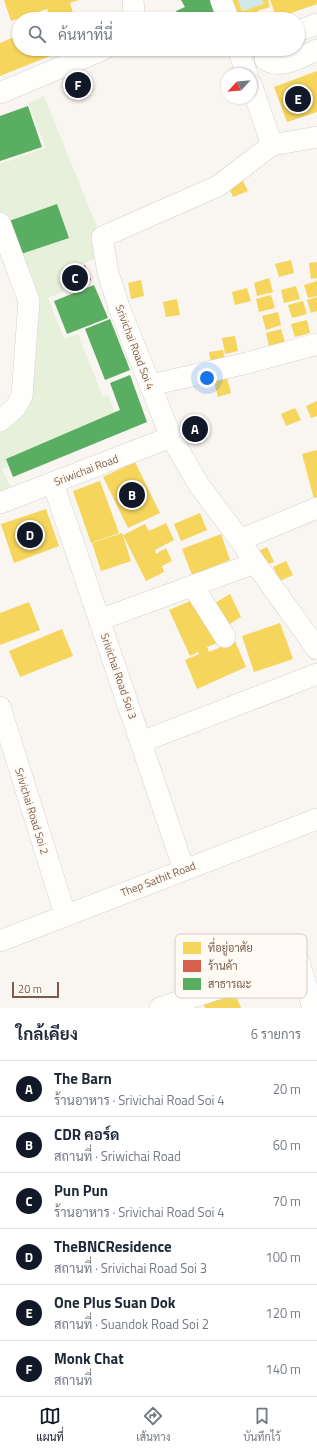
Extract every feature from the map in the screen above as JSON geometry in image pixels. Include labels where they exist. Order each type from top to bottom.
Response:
[{"type":"street","points":[[133,0],[134,12]]},
{"type":"street","points":[[221,0],[225,12]]},
{"type":"street","points":[[305,28],[317,24]]},
{"type":"street","points":[[305,55],[317,50]]},
{"type":"street","points":[[0,93],[87,56]]},
{"type":"street","points":[[245,68],[263,56]]},
{"type":"street","points":[[267,56],[271,64],[280,64],[301,56]]},
{"type":"street","points":[[257,102],[272,145]]},
{"type":"street","name":"Srivichai Road Soi 4","points":[[317,137],[272,145],[218,186],[102,237],[108,273],[115,295],[171,437],[199,485],[317,649]]},
{"type":"street","points":[[0,223],[29,301],[22,396],[16,408],[0,421]]},
{"type":"street","points":[[150,385],[247,363],[317,344]]},
{"type":"street","name":"Sriwichai Road","points":[[0,503],[171,437]]},
{"type":"street","name":"Srivichai Road Soi 3","points":[[53,483],[184,870]]},
{"type":"street","points":[[240,540],[317,508]]},
{"type":"street","points":[[100,620],[255,563]]},
{"type":"street","points":[[193,586],[225,637]]},
{"type":"street","points":[[141,742],[317,674]]},
{"type":"street","name":"Srivichai Road Soi 2","points":[[0,707],[65,914]]},
{"type":"street","name":"Thep Sathit Road","points":[[0,940],[317,819]]},
{"type":"street","points":[[307,990],[312,1008]]},
{"type":"street","points":[[160,1008],[190,998]]},
{"type":"green space","points":[[44,96],[97,227],[101,256],[59,274],[65,291],[48,298],[64,339],[78,334],[103,397],[108,395],[117,418],[2,469],[11,488],[0,492],[0,429],[26,404],[17,259],[0,212],[0,164],[46,148],[28,103]]},
{"type":"water","points":[[238,0],[262,0],[264,4],[242,11]]},
{"type":"building: ที่อยู่อาศัย","points":[[4,0],[79,0],[70,3],[73,12],[48,12],[47,9],[38,12],[12,12],[11,21]]},
{"type":"building: ที่อยู่อาศัย","points":[[233,0],[238,0],[242,11],[264,4],[262,0],[268,0],[270,7],[257,12],[237,12]]},
{"type":"building: ที่อยู่อาศัย","points":[[270,0],[317,0],[317,4],[294,12],[274,12]]},
{"type":"building: ที่อยู่อาศัย","points":[[12,38],[12,56],[50,56],[0,76],[0,43]]},
{"type":"building: ที่อยู่อาศัย","points":[[317,71],[317,112],[287,122],[274,87]]},
{"type":"building: ที่อยู่อาศัย","points":[[242,179],[248,191],[233,197],[228,185]]},
{"type":"building: ที่อยู่อาศัย","points":[[291,260],[294,273],[279,277],[275,264]]},
{"type":"building: ที่อยู่อาศัย","points":[[317,262],[317,278],[311,279],[309,263]]},
{"type":"building: ที่อยู่อาศัย","points":[[269,278],[273,292],[257,296],[254,283]]},
{"type":"building: ที่อยู่อาศัย","points":[[141,280],[144,296],[131,299],[128,283]]},
{"type":"building: ที่อยู่อาศัย","points":[[317,281],[317,296],[308,298],[304,285]]},
{"type":"building: ที่อยู่อาศัย","points":[[296,286],[300,299],[284,303],[281,290]]},
{"type":"building: ที่อยู่อาศัย","points":[[247,288],[251,301],[235,305],[232,292]]},
{"type":"building: ที่อยู่อาศัย","points":[[271,295],[275,308],[259,312],[256,299]]},
{"type":"building: ที่อยู่อาศัย","points":[[317,297],[317,311],[311,313],[307,300]]},
{"type":"building: ที่อยู่อาศัย","points":[[177,299],[180,315],[166,317],[163,302]]},
{"type":"building: ที่อยู่อาศัย","points":[[303,301],[307,314],[292,318],[288,305]]},
{"type":"building: ที่อยู่อาศัย","points":[[278,312],[281,325],[266,330],[262,316]]},
{"type":"building: ที่อยู่อาศัย","points":[[307,320],[310,333],[295,337],[291,324]]},
{"type":"building: ที่อยู่อาศัย","points":[[281,329],[285,342],[269,346],[266,333]]},
{"type":"building: ที่อยู่อาศัย","points":[[235,336],[238,351],[225,354],[222,338]]},
{"type":"building: ที่อยู่อาศัย","points":[[223,350],[226,365],[212,368],[209,352]]},
{"type":"building: ที่อยู่อาศัย","points":[[227,378],[231,393],[218,397],[214,382]]},
{"type":"building: ที่อยู่อาศัย","points":[[317,401],[317,416],[311,418],[306,406]]},
{"type":"building: ที่อยู่อาศัย","points":[[295,408],[301,420],[286,426],[281,414]]},
{"type":"building: ที่อยู่อาศัย","points":[[317,450],[317,498],[314,499],[302,454]]},
{"type":"building: ที่อยู่อาศัย","points":[[135,462],[160,513],[128,528],[103,477]]},
{"type":"building: ที่อยู่อาศัย","points":[[100,481],[119,533],[91,543],[73,491]]},
{"type":"building: ที่อยู่อาศัย","points":[[46,509],[59,546],[14,563],[1,524]]},
{"type":"building: ที่อยู่อาศัย","points":[[200,513],[207,530],[181,541],[174,524]]},
{"type":"building: ที่อยู่อาศัย","points":[[166,523],[174,540],[155,550],[156,554],[166,548],[172,561],[162,566],[164,572],[146,581],[123,535],[145,524],[149,531]]},
{"type":"building: ที่อยู่อาศัย","points":[[122,533],[131,561],[101,571],[92,543]]},
{"type":"building: ที่อยู่อาศัย","points":[[221,534],[230,560],[192,575],[182,549]]},
{"type":"building: ที่อยู่อาศัย","points":[[267,547],[274,562],[261,567],[255,553]]},
{"type":"building: ที่อยู่อาศัย","points":[[286,561],[293,575],[280,581],[273,567]]},
{"type":"building: ที่อยู่อาศัย","points":[[230,594],[241,617],[225,627],[213,604]]},
{"type":"building: ที่อยู่อาศัย","points":[[197,598],[217,643],[207,647],[209,652],[235,641],[246,667],[197,689],[185,660],[199,654],[198,652],[190,656],[169,610]]},
{"type":"building: ที่อยู่อาศัย","points":[[29,602],[40,630],[0,645],[0,613]]},
{"type":"building: ที่อยู่อาศัย","points":[[280,623],[293,659],[254,672],[242,636]]},
{"type":"building: ที่อยู่อาศัย","points":[[62,629],[73,656],[20,677],[9,651]]},
{"type":"building: ที่อยู่อาศัย","points":[[237,998],[241,1008],[205,1008],[201,999]]},
{"type":"building: ร้านค้า","points":[[85,265],[91,280],[67,291],[61,275]]},
{"type":"building: สาธารณะ","points":[[181,0],[214,0],[220,12],[176,12],[185,7]]},
{"type":"building: สาธารณะ","points":[[28,106],[42,147],[0,161],[0,116]]},
{"type":"building: สาธารณะ","points":[[57,204],[69,238],[21,254],[9,221]]},
{"type":"building: สาธารณะ","points":[[94,285],[108,318],[67,334],[54,301]]},
{"type":"building: สาธารณะ","points":[[110,319],[130,370],[105,380],[85,329]]},
{"type":"building: สาธารณะ","points":[[130,375],[147,422],[13,477],[6,459],[120,410],[110,383]]},
{"type":"place","name":"Monk Chat","points":[[78,85]]},
{"type":"place","name":"One Plus Suan Dok","points":[[298,99]]},
{"type":"place","name":"Pun Pun","points":[[75,278]]},
{"type":"place","name":"The Barn","points":[[195,429]]},
{"type":"place","name":"CDR คอร์ด","points":[[132,495]]},
{"type":"place","name":"TheBNCResidence","points":[[30,535]]}]
